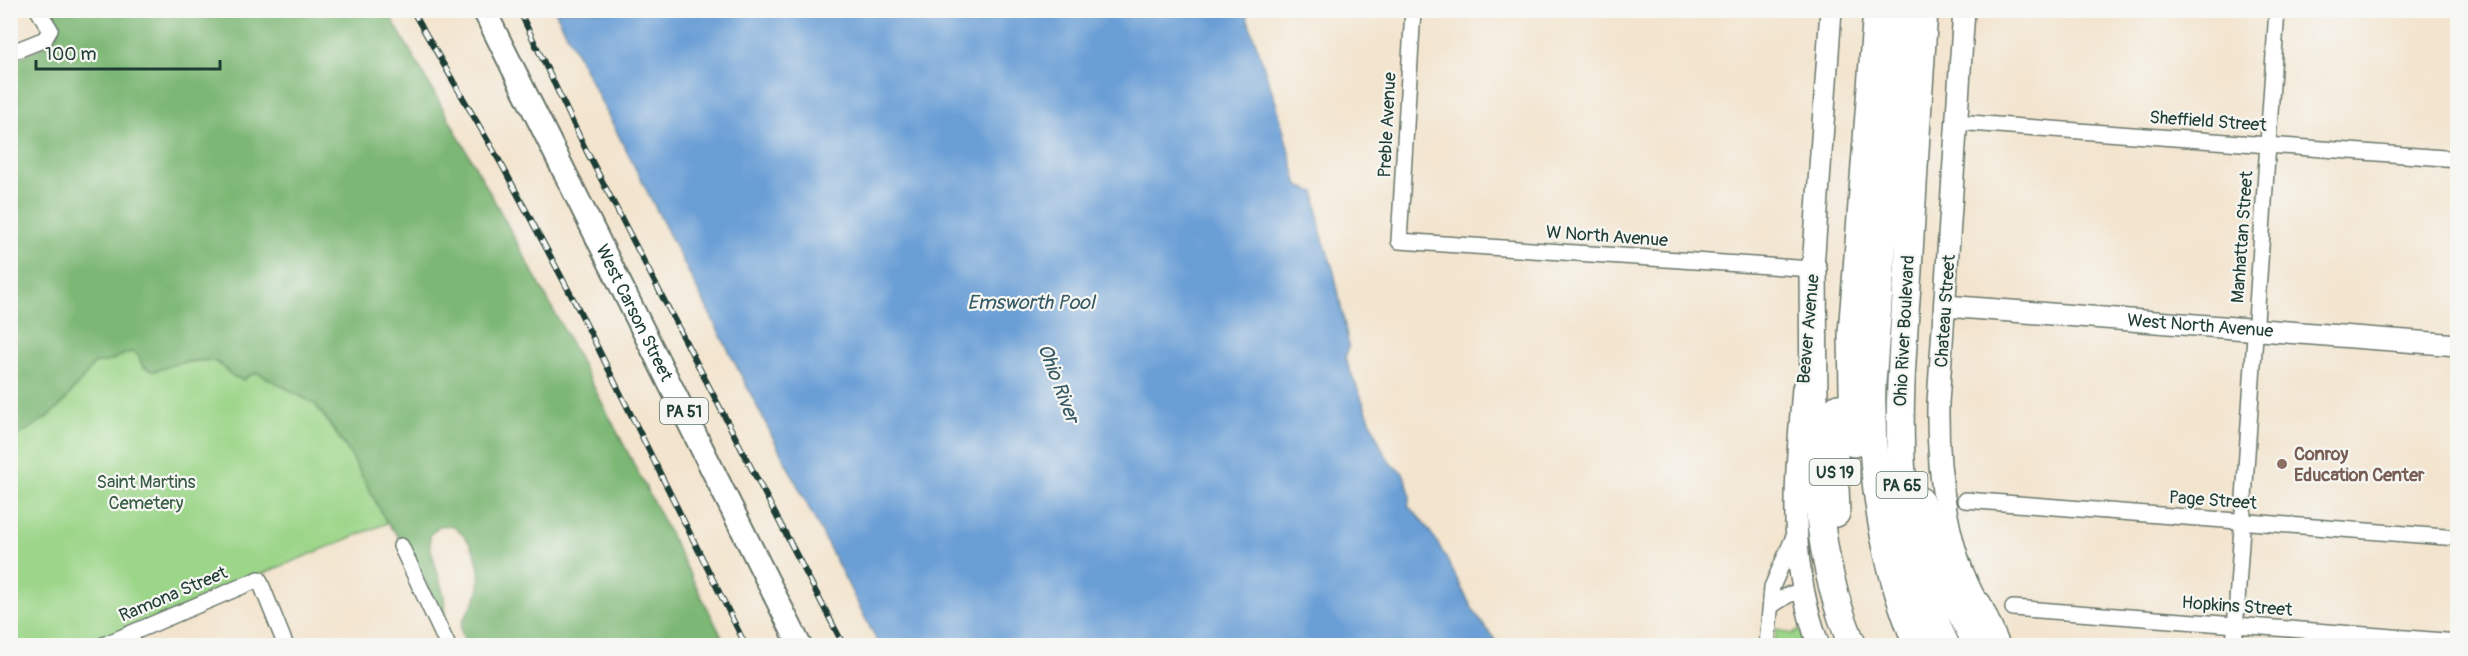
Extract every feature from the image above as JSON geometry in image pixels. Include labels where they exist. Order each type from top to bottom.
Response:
[{"type":"highway","name":"US 19","points":[[1873,645],[1852,591],[1845,565],[1839,537],[1835,484],[1836,428],[1855,294],[1878,10]]},
{"type":"highway","points":[[1900,10],[1871,417],[1873,463],[1881,520],[1899,593],[1918,645]]},
{"type":"highway","name":"Ohio River Boulevard","points":[[1924,10],[1899,426],[1905,513],[1920,578],[1946,645]]},
{"type":"highway","points":[[1813,269],[1818,506],[1827,571],[1853,645]]},
{"type":"highway","name":"PA 65","points":[[1855,294],[1852,394],[1858,487],[1870,555],[1889,619],[1900,645]]},
{"type":"highway","points":[[1905,317],[1909,420],[1922,509],[1944,580],[1978,645]]},
{"type":"highway","points":[[1978,605],[1996,645]]},
{"type":"main road","name":"West Carson Street","points":[[484,10],[800,645]]},
{"type":"main road","name":"Beaver Avenue","points":[[1819,645],[1802,591],[1794,511],[1831,10]]},
{"type":"main road","name":"Chateau Street","points":[[1964,10],[1938,403],[1940,475],[1957,552],[1978,605],[2007,645]]},
{"type":"main road","name":"West North Avenue","points":[[1945,306],[2457,345]]},
{"type":"street","points":[[10,53],[45,39],[50,29],[38,10]]},
{"type":"street","name":"Preble Avenue","points":[[1399,241],[1413,10]]},
{"type":"street","name":"Manhattan Street","points":[[2234,645],[2277,10]]},
{"type":"street","name":"Sheffield Street","points":[[1956,122],[2457,159]]},
{"type":"street","name":"W North Avenue","points":[[1399,241],[1813,269]]},
{"type":"street","name":"Page Street","points":[[1965,500],[2457,538]]},
{"type":"street","points":[[1767,645],[1772,587],[1795,534]]},
{"type":"street","points":[[401,546],[448,645]]},
{"type":"street","name":"Ramona Street","points":[[105,645],[259,579],[286,645]]},
{"type":"street","points":[[1771,606],[1788,595],[1802,591]]},
{"type":"street","name":"Hopkins Street","points":[[2013,608],[2457,642]]},
{"type":"green space","points":[[46,11],[387,11],[476,167],[561,325],[726,645],[467,645],[461,628],[477,594],[480,577],[477,559],[464,536],[458,530],[446,525],[439,526],[430,535],[430,546],[444,596],[445,615],[442,618],[408,547],[387,523],[349,452],[328,421],[315,404],[258,373],[243,380],[232,376],[217,362],[204,360],[179,363],[152,371],[143,366],[134,352],[127,353],[110,361],[94,364],[62,404],[46,418],[11,440],[11,62],[45,46]]},
{"type":"green space","name":"Saint Martins Cemetery","points":[[134,352],[138,355],[143,367],[152,371],[173,364],[212,360],[243,380],[258,373],[315,404],[349,452],[387,523],[97,645],[11,646],[11,440],[46,418],[62,404],[95,363],[110,361]]},
{"type":"green space","points":[[1776,629],[1792,634],[1800,629],[1803,641],[1775,645]]},
{"type":"water","name":"Emsworth Pool","points":[[555,11],[1245,11],[1277,106],[1298,186],[1315,192],[1321,233],[1334,272],[1349,346],[1345,358],[1382,449],[1392,465],[1403,473],[1410,495],[1408,506],[1428,528],[1472,608],[1499,645],[879,645]]},
{"type":"railway","points":[[412,10],[503,167],[579,310],[746,646]]},
{"type":"railway","points":[[519,10],[586,150],[844,646]]},
{"type":"place","name":"Conroy Education Center","points":[[2282,464]]},
{"type":"water label","name":"Ohio River","points":[[1059,383]]}]
